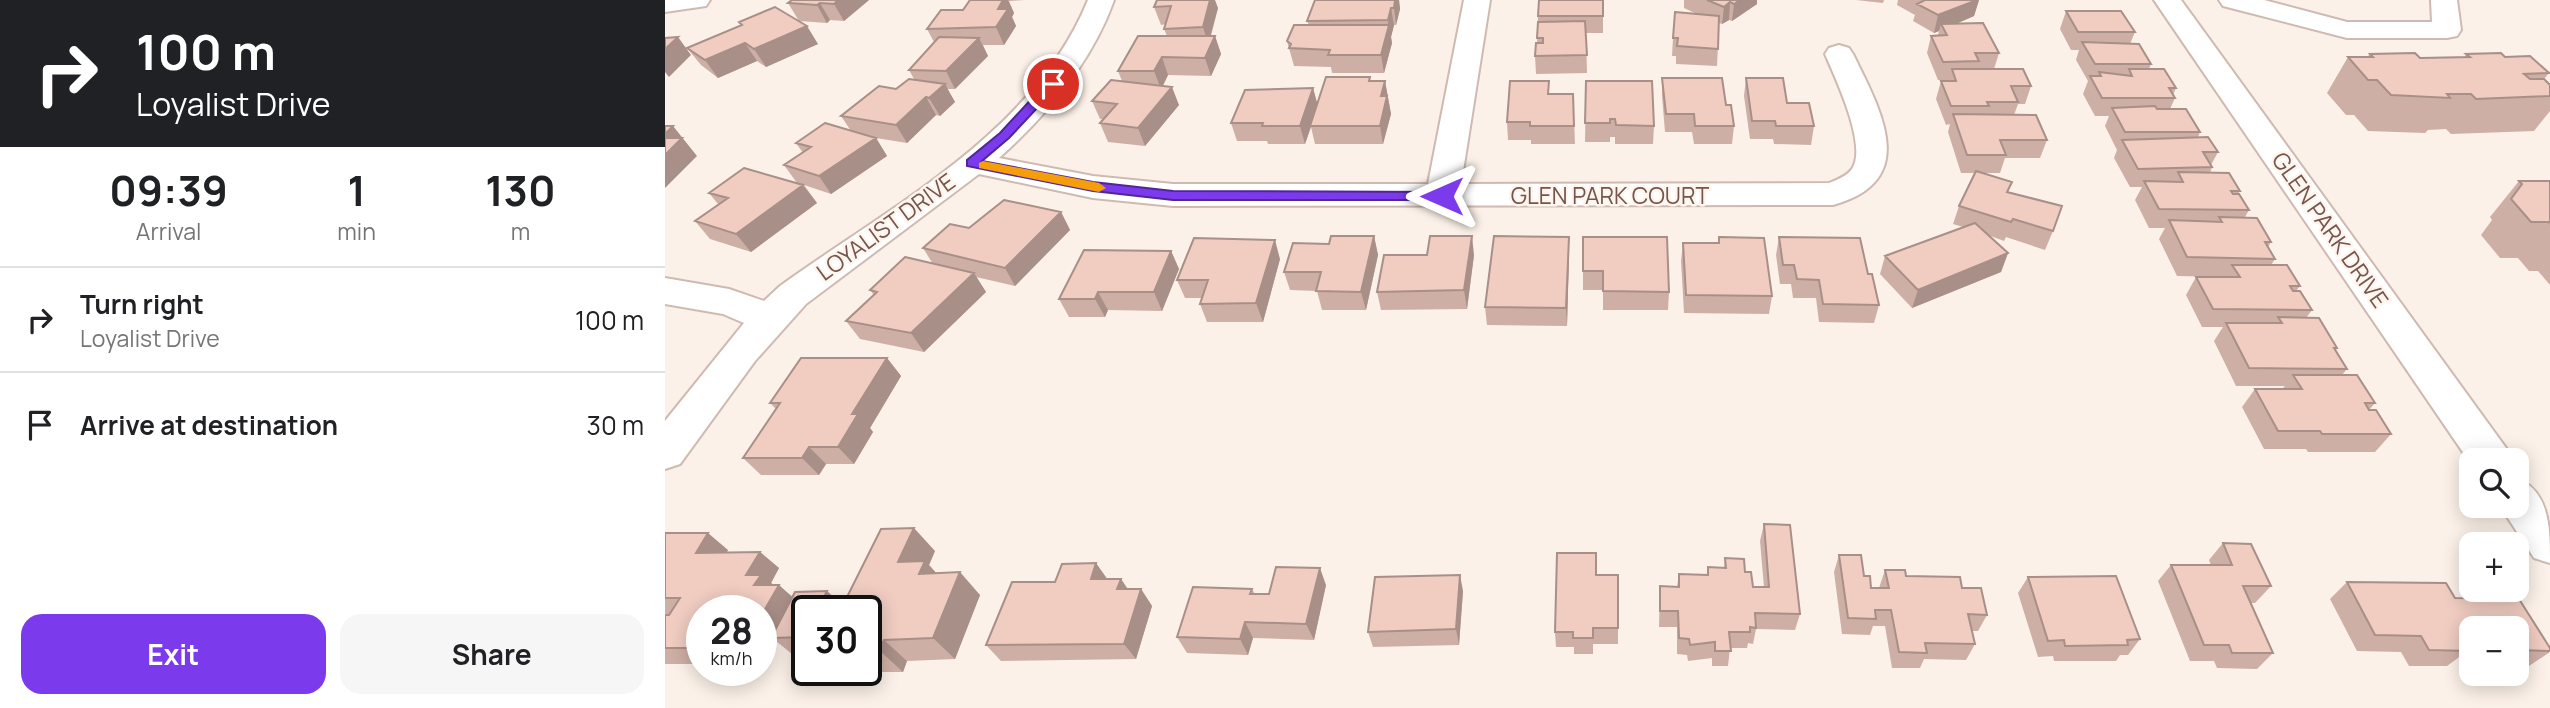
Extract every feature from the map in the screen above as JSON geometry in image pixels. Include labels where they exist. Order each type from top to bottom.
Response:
[{"type":"street","points":[[665,4],[697,0]]},
{"type":"street","name":"LOYALIST DRIVE","points":[[665,452],[729,366],[769,318],[827,269],[972,163],[1004,136],[1053,84],[1085,37],[1101,0]]},
{"type":"street","points":[[1442,196],[1477,0]]},
{"type":"street","name":"GLEN PARK DRIVE","points":[[2168,0],[2483,448]]},
{"type":"street","points":[[2232,0],[2347,30],[2447,30],[2444,0]]},
{"type":"street","name":"GLEN PARK COURT","points":[[972,163],[1093,187],[1173,195],[1809,196],[1844,190],[1867,173],[1872,151],[1864,107],[1839,54]]},
{"type":"street","points":[[665,291],[729,302],[769,318]]},
{"type":"street","points":[[2529,513],[2550,544]]},
{"type":"building","points":[[792,0],[838,0],[834,4],[788,3]]},
{"type":"building","points":[[970,0],[1003,0],[998,9],[1008,9],[996,27],[927,29],[941,10],[963,10]]},
{"type":"building","points":[[1157,0],[1210,0],[1203,27],[1164,29],[1171,6],[1154,7]]},
{"type":"building","points":[[1315,0],[1395,0],[1388,20],[1307,21]]},
{"type":"building","points":[[1539,0],[1603,0],[1603,16],[1538,16]]},
{"type":"building","points":[[1707,0],[1740,0],[1734,4],[1730,2],[1724,7]]},
{"type":"building","points":[[1925,0],[1977,0],[1938,15],[1917,4]]},
{"type":"building","points":[[775,7],[807,26],[754,49],[745,43],[705,60],[687,48],[742,25],[739,22]]},
{"type":"building","points":[[2066,11],[2121,11],[2135,32],[2078,32]]},
{"type":"building","points":[[1675,12],[1719,16],[1718,49],[1677,46],[1678,38],[1673,38]]},
{"type":"building","points":[[1585,21],[1587,55],[1535,56],[1536,43],[1543,43],[1543,38],[1537,38],[1538,22]]},
{"type":"building","points":[[1983,23],[1999,53],[1975,53],[1979,61],[1943,62],[1931,36],[1947,35],[1941,24]]},
{"type":"building","points":[[1294,25],[1389,25],[1381,55],[1328,55],[1330,50],[1289,48],[1291,44],[1287,41]]},
{"type":"building","points":[[1138,36],[1215,36],[1205,58],[1162,57],[1154,71],[1118,71]]},
{"type":"building","points":[[678,37],[665,49],[665,38]]},
{"type":"building","points":[[939,37],[979,38],[946,71],[909,70]]},
{"type":"building","points":[[2082,42],[2139,44],[2151,64],[2095,64]]},
{"type":"building","points":[[2415,53],[2420,58],[2501,53],[2505,57],[2530,56],[2549,73],[2524,74],[2530,79],[2544,79],[2550,85],[2550,96],[2476,99],[2471,94],[2447,94],[2450,98],[2391,95],[2377,80],[2368,80],[2348,57]]},
{"type":"building","points":[[1952,69],[2023,69],[2031,86],[2011,86],[2018,102],[1987,102],[1989,106],[1951,106],[1941,81],[1956,81]]},
{"type":"building","points":[[2129,69],[2164,69],[2176,88],[2169,88],[2175,98],[2102,98],[2090,76],[2101,76],[2099,72],[2132,76]]},
{"type":"building","points":[[1326,77],[1370,77],[1369,81],[1385,81],[1381,96],[1387,96],[1380,126],[1310,126]]},
{"type":"building","points":[[1662,78],[1722,78],[1726,105],[1731,105],[1734,126],[1695,126],[1694,114],[1666,114]]},
{"type":"building","points":[[1746,78],[1783,78],[1787,103],[1809,103],[1814,126],[1776,126],[1775,121],[1752,121]]},
{"type":"building","points":[[909,79],[945,84],[929,98],[926,97],[896,125],[841,116],[879,86],[896,89]]},
{"type":"building","points":[[1111,80],[1172,87],[1138,128],[1100,123],[1117,104],[1092,101]]},
{"type":"building","points":[[1510,81],[1549,81],[1548,94],[1573,94],[1574,126],[1530,126],[1530,122],[1507,122]]},
{"type":"building","points":[[1586,81],[1652,81],[1654,126],[1616,125],[1615,119],[1610,119],[1610,123],[1585,123]]},
{"type":"building","points":[[1313,88],[1300,126],[1231,123],[1245,90]]},
{"type":"building","points":[[2155,106],[2157,109],[2186,109],[2200,132],[2125,132],[2112,108]]},
{"type":"building","points":[[1953,114],[2036,115],[2047,140],[2000,140],[2006,155],[1967,155]]},
{"type":"building","points":[[825,123],[876,138],[819,176],[784,165],[811,147],[796,143]]},
{"type":"building","points":[[665,126],[673,126],[665,134]]},
{"type":"building","points":[[2208,137],[2218,152],[2203,152],[2212,167],[2138,169],[2122,140]]},
{"type":"building","points":[[665,138],[682,138],[665,155]]},
{"type":"building","points":[[744,168],[803,185],[736,234],[695,221],[728,198],[709,193]]},
{"type":"building","points":[[1976,171],[2012,182],[2007,192],[2062,206],[2053,231],[1959,206]]},
{"type":"building","points":[[2178,172],[2229,173],[2240,191],[2231,191],[2233,194],[2239,194],[2249,210],[2159,209],[2144,181],[2183,182]]},
{"type":"building","points":[[2519,181],[2550,181],[2550,223],[2531,222],[2511,199],[2522,184]]},
{"type":"building","points":[[1004,200],[1061,212],[1005,268],[923,248],[950,224],[969,228]]},
{"type":"building","points":[[2219,217],[2257,218],[2271,242],[2265,242],[2275,259],[2187,257],[2169,220],[2222,222]]},
{"type":"building","points":[[1975,223],[2008,253],[1918,290],[1885,256]]},
{"type":"building","points":[[1331,236],[1374,236],[1361,292],[1316,291],[1321,272],[1284,272],[1293,243],[1329,244]]},
{"type":"building","points":[[1430,236],[1472,236],[1464,290],[1377,292],[1384,255],[1427,255]]},
{"type":"building","points":[[1494,236],[1569,237],[1566,308],[1485,307]]},
{"type":"building","points":[[1583,237],[1667,237],[1669,292],[1603,291],[1603,271],[1583,271]]},
{"type":"building","points":[[1719,237],[1764,238],[1772,296],[1686,295],[1683,243],[1719,243]]},
{"type":"building","points":[[1779,237],[1860,238],[1868,274],[1872,274],[1879,305],[1823,304],[1819,280],[1797,279],[1794,265],[1783,265]]},
{"type":"building","points":[[1194,238],[1275,240],[1256,303],[1200,304],[1208,280],[1177,280]]},
{"type":"building","points":[[1084,250],[1171,251],[1154,292],[1098,292],[1095,299],[1059,299]]},
{"type":"building","points":[[905,257],[974,273],[911,333],[846,321],[877,292],[870,290]]},
{"type":"building","points":[[2232,265],[2287,265],[2300,286],[2290,286],[2293,291],[2300,291],[2312,310],[2213,309],[2196,277],[2240,277]]},
{"type":"building","points":[[2278,317],[2319,318],[2347,369],[2249,368],[2226,323],[2282,323]]},
{"type":"building","points":[[801,358],[887,358],[852,414],[858,414],[838,447],[809,447],[802,458],[743,458],[780,403],[770,403]]},
{"type":"building","points":[[2293,375],[2357,375],[2375,403],[2365,403],[2369,410],[2376,410],[2391,434],[2278,431],[2255,389],[2302,389]]},
{"type":"building","points":[[1764,524],[1790,525],[1800,614],[1755,613],[1756,628],[1750,627],[1750,632],[1729,632],[1731,651],[1715,651],[1715,642],[1690,645],[1689,639],[1679,638],[1678,611],[1660,611],[1660,586],[1679,587],[1679,574],[1708,575],[1708,567],[1726,568],[1725,558],[1744,559],[1745,572],[1751,572],[1753,587],[1769,587]]},
{"type":"building","points":[[914,528],[898,562],[925,561],[919,574],[960,572],[933,638],[884,640],[882,644],[882,595],[848,595],[881,529]]},
{"type":"building","points":[[665,533],[708,533],[696,553],[760,552],[746,575],[761,575],[754,585],[779,585],[773,595],[686,595],[686,648],[665,648],[665,615],[669,615],[680,598],[665,598]]},
{"type":"building","points":[[2223,543],[2251,544],[2271,586],[2243,586],[2273,653],[2232,653],[2229,645],[2204,645],[2171,565],[2232,565]]},
{"type":"building","points":[[1557,553],[1596,553],[1596,575],[1618,575],[1618,628],[1593,628],[1593,638],[1573,638],[1573,632],[1555,632]]},
{"type":"building","points":[[1839,555],[1861,555],[1864,576],[1870,576],[1871,588],[1889,588],[1885,570],[1905,570],[1906,576],[1960,577],[1962,588],[1981,588],[1987,615],[1968,614],[1975,644],[1925,643],[1927,653],[1899,652],[1891,610],[1875,610],[1876,619],[1848,618]]},
{"type":"building","points":[[1096,563],[1091,579],[1121,579],[1117,589],[1141,589],[1124,644],[986,645],[1012,582],[1055,582],[1062,564]]},
{"type":"building","points":[[1276,567],[1320,568],[1306,624],[1245,622],[1240,639],[1177,637],[1193,587],[1252,589],[1250,594],[1269,594]]},
{"type":"building","points":[[1460,575],[1456,629],[1368,632],[1375,577]]},
{"type":"building","points":[[2116,576],[2140,639],[2127,640],[2128,645],[2065,646],[2064,640],[2048,641],[2028,577]]},
{"type":"building","points":[[2347,582],[2446,583],[2455,598],[2459,598],[2459,602],[2521,602],[2550,651],[2529,650],[2529,616],[2459,616],[2459,651],[2429,650],[2421,636],[2375,635]]},
{"type":"building","points":[[827,591],[825,595],[793,595],[795,592]]},
{"type":"building","points":[[791,600],[791,637],[777,638],[777,626]]},
{"type":"slow traffic","points":[[983,165],[1099,188]]},
{"type":"route","points":[[1053,84],[1004,136],[972,163],[1093,187],[1173,195],[1442,196]]}]
